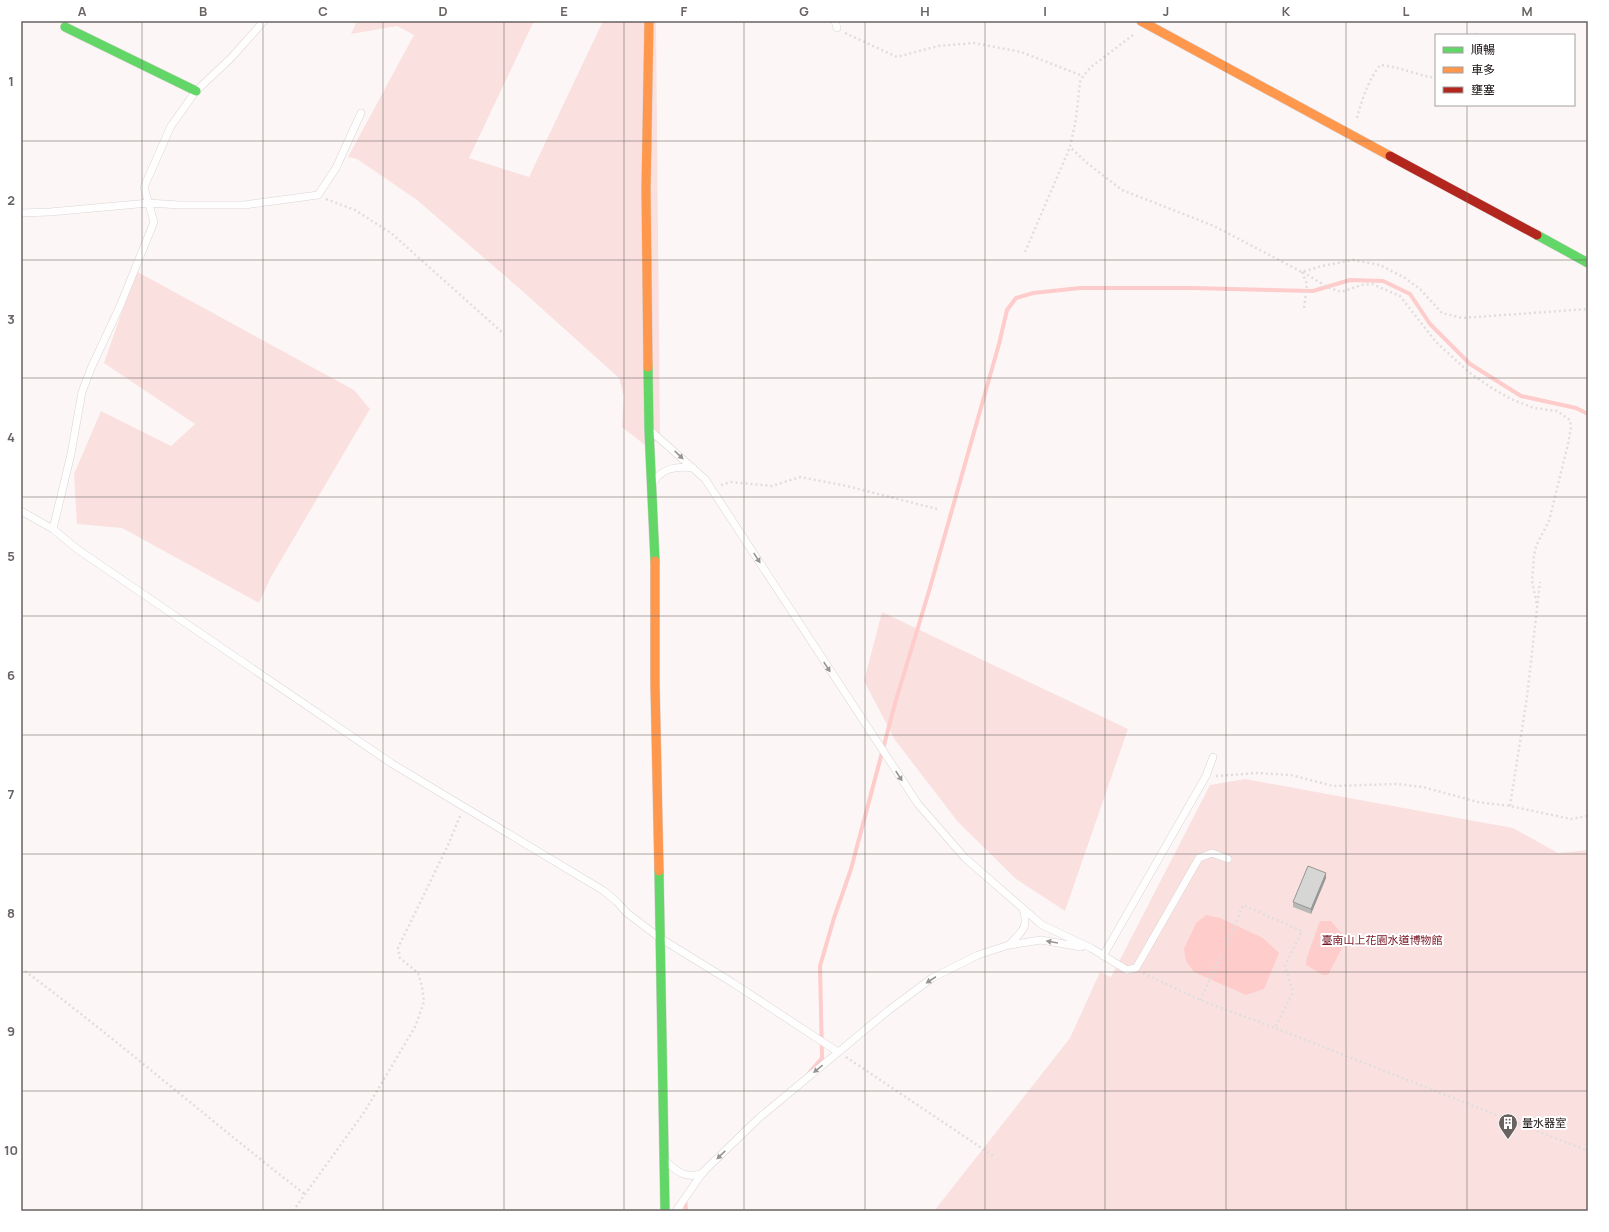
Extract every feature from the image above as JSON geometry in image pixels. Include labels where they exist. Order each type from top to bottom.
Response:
[{"type":"street","points":[[649,21],[646,189],[649,430],[655,560],[655,692],[665,1211]]},
{"type":"street","points":[[1147,22],[1201,55],[1588,263]]},
{"type":"street","points":[[65,27],[196,90]]},
{"type":"lane","points":[[53,529],[82,392],[92,366],[120,306],[154,222],[144,187],[171,126],[196,90],[231,58],[264,21]]},
{"type":"lane","points":[[21,213],[50,212],[149,203],[179,205],[244,205],[318,195],[336,168],[361,113]]},
{"type":"lane","points":[[649,430],[705,479],[918,804],[965,858],[1042,925],[1091,948],[1127,970],[1136,968],[1199,858],[1212,853],[1228,859]]},
{"type":"lane","points":[[652,485],[658,476],[672,469],[681,466],[693,468]]},
{"type":"lane","points":[[21,511],[53,529],[77,549],[198,630],[391,763],[604,891],[618,902],[627,912],[660,938],[733,983],[838,1052]]},
{"type":"lane","points":[[1103,956],[1206,776],[1212,757]]},
{"type":"lane","points":[[1009,945],[1024,928],[1027,920],[1023,909]]},
{"type":"lane","points":[[676,1211],[703,1172],[759,1118],[889,1010],[932,978],[978,955],[1009,945],[1042,940],[1091,948]]},
{"type":"lane","points":[[664,1160],[676,1172],[682,1174],[690,1176],[703,1172]]},
{"type":"path","points":[[1025,252],[1070,147],[1076,120],[1082,76],[1147,22]]},
{"type":"path","points":[[836,24],[848,35],[897,57],[938,46],[974,43],[1021,52],[1082,76]]},
{"type":"path","points":[[1354,136],[1362,99],[1380,65],[1395,66],[1422,76],[1435,78]]},
{"type":"path","points":[[1070,147],[1087,163],[1122,190],[1214,226],[1302,272],[1327,287],[1340,292],[1362,284],[1372,284],[1400,296],[1436,342],[1475,376],[1511,399],[1534,408],[1557,411],[1570,420],[1571,427],[1568,444],[1548,521],[1536,546],[1534,556],[1532,581],[1537,604]]},
{"type":"path","points":[[318,195],[355,210],[391,233],[504,334]]},
{"type":"path","points":[[1302,272],[1322,266],[1353,260],[1380,265],[1400,275],[1420,289],[1442,312],[1462,318],[1588,309]]},
{"type":"path","points":[[1302,272],[1308,284],[1304,308]]},
{"type":"path","points":[[711,488],[731,482],[772,486],[800,477],[847,486],[937,509]]},
{"type":"path","points":[[1510,806],[1528,689],[1540,582]]},
{"type":"path","points":[[1206,776],[1257,773],[1291,775],[1333,786],[1397,784],[1423,787],[1478,802],[1510,806],[1571,819],[1588,816]]},
{"type":"path","points":[[293,1211],[306,1195],[365,1111],[415,1027],[424,1002],[422,986],[418,973],[400,958],[398,948],[461,817],[455,802]]},
{"type":"path","points":[[1227,946],[1243,905],[1302,931],[1286,966],[1293,992],[1275,1028]]},
{"type":"path","points":[[1200,1000],[1222,954]]},
{"type":"path","points":[[21,968],[75,1008],[231,1137],[306,1195]]},
{"type":"path","points":[[1136,968],[1144,974],[1200,1000],[1588,1151]]},
{"type":"path","points":[[838,1052],[995,1157]]},
{"type":"green space","points":[[357,21],[534,21],[469,158],[529,177],[603,21],[656,21],[660,440],[645,445],[622,427],[624,396],[619,378],[520,289],[417,200],[357,159],[348,157],[414,35],[397,26],[351,34]]},
{"type":"green space","points":[[136,271],[354,390],[370,409],[271,577],[259,603],[122,528],[77,524],[74,474],[101,411],[171,446],[195,424],[104,363]]},
{"type":"green space","points":[[882,612],[1128,729],[1065,911],[1016,879],[958,822],[895,740],[864,681]]},
{"type":"green space","name":"臺南山上花園水道博物館","points":[[1245,779],[1513,828],[1558,853],[1588,850],[1588,1211],[934,1211],[1070,1038],[1100,972],[1111,977],[1210,785]]},
{"type":"shaded area","points":[[1206,915],[1220,918],[1263,938],[1279,953],[1264,989],[1246,995],[1194,972],[1186,961],[1184,949],[1196,923]]},
{"type":"shaded area","points":[[1320,921],[1331,921],[1344,936],[1343,946],[1328,975],[1323,975],[1306,965],[1307,957]]},
{"type":"building","points":[[1308,866],[1326,873],[1311,909],[1293,902]]},
{"type":"waterway","points":[[809,1073],[822,1058],[820,966],[834,918],[851,869],[896,700],[929,591],[999,344],[1007,310],[1016,298],[1033,293],[1080,288],[1191,288],[1313,291],[1350,280],[1383,281],[1410,294],[1430,324],[1470,364],[1521,396],[1576,408],[1588,414]]},
{"type":"waterway","points":[[685,1199],[686,1211]]},
{"type":"traffic: fast","points":[[65,27],[196,91]]},
{"type":"traffic: fast","points":[[1537,235],[1588,263]]},
{"type":"traffic: fast","points":[[648,367],[649,430],[655,561]]},
{"type":"traffic: fast","points":[[659,871],[665,1211]]},
{"type":"traffic: slow","points":[[648,367],[646,189],[649,21]]},
{"type":"traffic: slow","points":[[1141,21],[1390,156]]},
{"type":"traffic: slow","points":[[655,561],[655,684],[659,871]]},
{"type":"traffic: jam","points":[[1390,156],[1537,235]]},
{"type":"place","name":"量水器室","points":[[1508,1140]]}]
